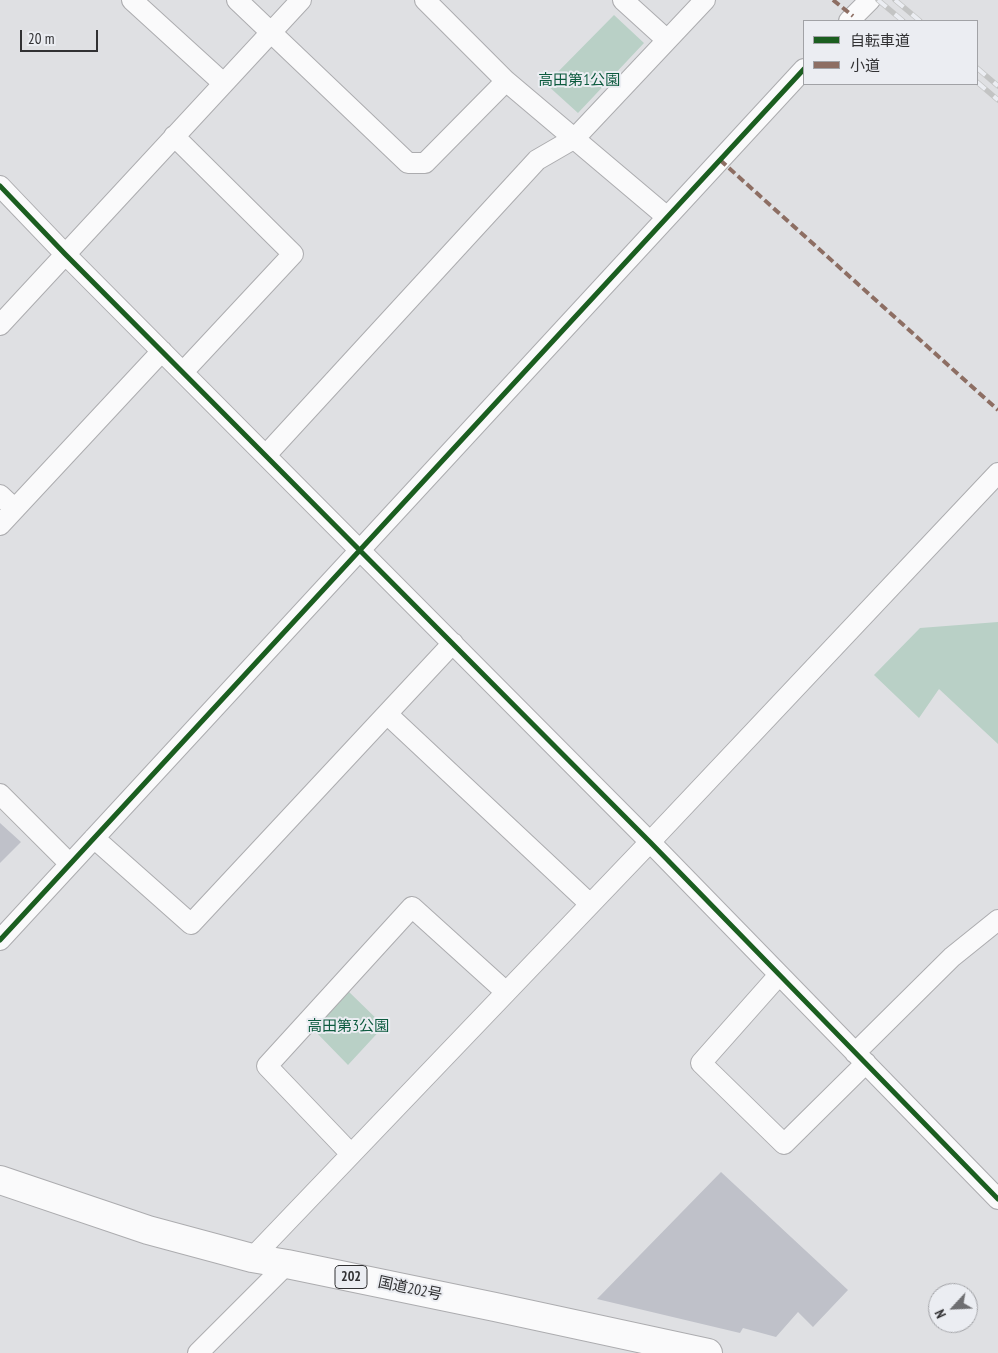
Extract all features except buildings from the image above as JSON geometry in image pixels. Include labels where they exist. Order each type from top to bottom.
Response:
[{"type":"highway","name":"国道202号","points":[[0,1180],[148,1230],[252,1258],[708,1353]]},
{"type":"street","points":[[132,0],[223,83]]},
{"type":"street","points":[[238,0],[408,164],[425,164],[506,81]]},
{"type":"street","points":[[0,325],[301,0]]},
{"type":"street","points":[[425,0],[506,81],[667,217]]},
{"type":"street","points":[[623,0],[667,40]]},
{"type":"street","points":[[266,455],[537,160],[575,138],[705,0]]},
{"type":"street","points":[[850,20],[870,0]]},
{"type":"street","points":[[0,940],[803,70]]},
{"type":"street","points":[[174,136],[293,254],[184,372]]},
{"type":"street","points":[[0,186],[65,254],[650,842],[998,1199]]},
{"type":"street","points":[[0,525],[162,351]]},
{"type":"street","points":[[252,1258],[650,842],[998,473]]},
{"type":"street","points":[[0,495],[15,509]]},
{"type":"street","points":[[94,838],[191,924],[453,643]]},
{"type":"street","points":[[387,714],[590,904]]},
{"type":"street","points":[[0,794],[70,864]]},
{"type":"street","points":[[351,1154],[267,1066],[412,907],[506,992]]},
{"type":"street","points":[[779,975],[701,1063],[784,1144],[952,957],[998,920]]},
{"type":"street","points":[[198,1353],[287,1264]]},
{"type":"green space","name":"高田第1公園","points":[[614,15],[644,43],[578,113],[546,84]]},
{"type":"green space","points":[[998,622],[998,744],[939,689],[919,718],[874,675],[920,628]]},
{"type":"green space","name":"高田第3公園","points":[[346,989],[384,1026],[348,1065],[312,1028]]},
{"type":"railway","points":[[878,0],[902,20]]},
{"type":"railway","points":[[895,0],[919,20]]},
{"type":"railway","points":[[978,69],[998,86]]},
{"type":"railway","points":[[978,83],[998,100]]},
{"type":"marked path","points":[[833,0],[853,16]]},
{"type":"marked path","points":[[720,160],[998,410]]},
{"type":"cycle path","points":[[0,940],[803,70]]},
{"type":"cycle path","points":[[0,186],[65,254],[650,842],[998,1199]]}]
